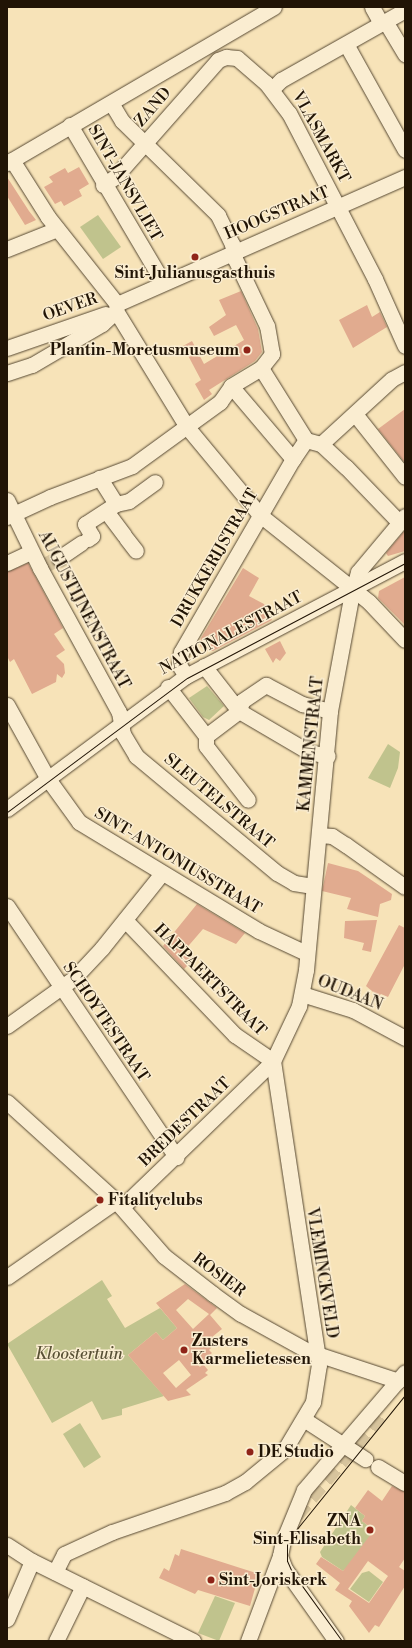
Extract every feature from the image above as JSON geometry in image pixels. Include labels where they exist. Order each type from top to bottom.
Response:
[{"type":"street","points":[[70,125],[113,107],[274,7]]},
{"type":"street","points":[[372,7],[405,54]]},
{"type":"street","points":[[272,89],[281,80],[405,10]]},
{"type":"street","points":[[230,33],[231,56]]},
{"type":"street","points":[[346,44],[405,150]]},
{"type":"street","name":"VLASMARKT","points":[[231,56],[250,68],[272,89],[290,113],[399,318],[405,346]]},
{"type":"street","name":"ZAND","points":[[103,185],[115,177],[215,63],[231,56]]},
{"type":"street","points":[[10,516],[132,466],[220,402],[231,386],[261,368],[272,354],[272,340],[218,215],[146,143],[113,107]]},
{"type":"street","name":"SINT-JANSVLIET","points":[[163,282],[103,185],[70,125],[10,162],[57,229],[117,307],[187,427],[260,515],[352,588],[405,640]]},
{"type":"street","name":"HOOGSTRAAT","points":[[163,282],[339,207],[405,177]]},
{"type":"street","points":[[7,249],[57,229]]},
{"type":"street","points":[[117,307],[163,282]]},
{"type":"street","name":"OEVER","points":[[7,348],[117,307]]},
{"type":"street","name":"OEVER","points":[[7,373],[44,358],[102,324],[117,307]]},
{"type":"street","points":[[261,368],[306,440],[320,444],[402,519]]},
{"type":"street","points":[[320,444],[392,379],[405,372]]},
{"type":"street","points":[[231,386],[293,459]]},
{"type":"street","points":[[355,414],[405,477]]},
{"type":"street","name":"DRUKKERIJSTRAAT","points":[[186,676],[179,661],[181,652],[293,459],[306,440]]},
{"type":"street","points":[[100,478],[111,507],[125,536],[136,551]]},
{"type":"street","points":[[59,558],[92,536],[85,524],[111,507],[128,501],[155,482]]},
{"type":"street","name":"AUGUSTIJNENSTRAAT","points":[[7,500],[10,516],[31,552],[42,566],[119,712],[121,723]]},
{"type":"street","name":"KAMMENSTRAAT","points":[[273,1061],[302,994],[312,886],[328,756],[330,711],[352,588],[358,572],[402,519]]},
{"type":"street","points":[[7,563],[31,552]]},
{"type":"street","name":"NATIONALESTRAAT","points":[[7,809],[168,687],[204,666],[405,561]]},
{"type":"street","points":[[204,666],[239,710],[309,752],[328,756]]},
{"type":"street","points":[[206,736],[239,710],[242,701],[266,685],[302,704],[330,711]]},
{"type":"street","points":[[168,687],[206,736],[206,746],[248,800]]},
{"type":"street","name":"SINT-ANTONIUSSTRAAT","points":[[7,705],[48,779],[80,822],[259,931],[306,953]]},
{"type":"street","name":"SLEUTELSTRAAT","points":[[121,723],[123,734],[136,756],[277,873],[294,883],[312,886]]},
{"type":"street","points":[[319,835],[332,836],[405,887]]},
{"type":"street","points":[[7,1026],[61,989],[102,948],[162,873]]},
{"type":"street","name":"SCHOYTESTRAAT","points":[[7,906],[61,989],[176,1157]]},
{"type":"street","name":"HAPPAERTSTRAAT","points":[[125,920],[235,1035],[273,1061]]},
{"type":"street","name":"OUDAAN","points":[[302,994],[352,1010],[405,1038]]},
{"type":"street","name":"BREDESTRAAT","points":[[7,1277],[119,1204],[176,1157],[273,1061]]},
{"type":"street","name":"VLEMINCKVELD","points":[[55,1572],[64,1554],[112,1532],[225,1493],[260,1471],[285,1449],[305,1420],[317,1390],[318,1354],[273,1061]]},
{"type":"street","name":"ROSIER","points":[[7,1102],[119,1204],[164,1256],[241,1314],[318,1354],[403,1379]]},
{"type":"street","points":[[381,1413],[403,1379]]},
{"type":"street","points":[[248,1641],[280,1556],[283,1541],[300,1496],[343,1444],[403,1379]]},
{"type":"street","points":[[305,1420],[405,1483]]},
{"type":"street","points":[[7,1545],[32,1562],[55,1572],[190,1640]]},
{"type":"street","points":[[280,1556],[290,1578],[336,1641]]},
{"type":"street","points":[[7,1559],[32,1562]]},
{"type":"street","points":[[7,1619],[32,1562]]},
{"type":"street","points":[[56,1641],[83,1586]]},
{"type":"green space","points":[[98,215],[121,247],[103,259],[80,227]]},
{"type":"green space","points":[[207,686],[224,706],[209,720],[203,717],[189,698]]},
{"type":"green space","points":[[388,744],[400,752],[398,768],[390,788],[368,778]]},
{"type":"green space","name":"Kloostertuin","points":[[102,1280],[112,1296],[107,1299],[125,1328],[160,1308],[177,1328],[163,1340],[156,1332],[128,1355],[164,1396],[122,1409],[122,1415],[102,1420],[92,1401],[52,1423],[7,1344]]},
{"type":"green space","points":[[80,1423],[101,1457],[84,1468],[63,1434]]},
{"type":"green space","points":[[351,1505],[365,1516],[362,1521],[382,1536],[343,1571],[322,1557],[320,1552]]},
{"type":"green space","points":[[369,1571],[383,1582],[369,1602],[350,1589],[362,1573]]},
{"type":"green space","points":[[215,1596],[235,1603],[219,1641],[198,1633]]},
{"type":"building","points":[[79,167],[89,184],[79,190],[82,196],[64,206],[61,201],[55,204],[44,187],[53,182],[49,177],[65,168],[68,173]]},
{"type":"building","points":[[7,177],[36,220],[25,225],[7,196]]},
{"type":"building","name":"Plantin-Moretusmuseum","points":[[241,291],[258,329],[262,352],[255,361],[209,390],[212,394],[204,400],[195,384],[201,380],[183,346],[192,341],[204,364],[244,340],[236,325],[214,336],[209,327],[226,315],[219,300]]},
{"type":"building","points":[[367,305],[372,317],[380,312],[387,327],[353,348],[339,320]]},
{"type":"building","points":[[405,409],[405,463],[378,429]]},
{"type":"building","points":[[405,530],[405,551],[388,556],[386,553]]},
{"type":"building","points":[[28,563],[63,628],[54,634],[65,650],[56,656],[64,664],[65,673],[62,678],[57,674],[56,682],[32,694],[14,659],[10,662],[7,656],[7,572]]},
{"type":"building","points":[[243,568],[259,578],[249,596],[264,604],[272,620],[213,651],[206,651],[200,646],[201,638]]},
{"type":"building","points":[[405,577],[405,625],[378,598],[379,591]]},
{"type":"building","points":[[280,641],[286,653],[280,661],[276,658],[273,663],[265,649]]},
{"type":"building","points":[[328,863],[358,871],[392,894],[391,900],[380,904],[378,917],[347,909],[351,898],[322,891]]},
{"type":"building","points":[[197,904],[245,933],[236,944],[203,929],[184,951],[194,959],[184,969],[163,946]]},
{"type":"building","points":[[377,920],[371,952],[362,950],[364,943],[344,938],[345,921]]},
{"type":"building","points":[[399,925],[405,928],[405,964],[388,997],[381,994],[379,997],[366,986]]},
{"type":"building","name":"Zusters Karmelietessen","points":[[185,1284],[217,1308],[210,1315],[222,1329],[212,1337],[217,1342],[209,1350],[212,1353],[198,1365],[200,1367],[203,1364],[208,1370],[205,1373],[208,1375],[186,1390],[191,1395],[168,1401],[128,1355],[156,1332],[163,1340],[177,1328],[156,1303]],"holes":[[[188,1299],[209,1314],[193,1329],[176,1310]],[[179,1360],[191,1375],[176,1388],[163,1373]]]},
{"type":"building","points":[[392,1486],[405,1492],[405,1558],[399,1567],[405,1571],[405,1586],[379,1627],[375,1625],[369,1633],[349,1606],[352,1601],[335,1590],[340,1583],[316,1564],[321,1557],[343,1571],[374,1530],[362,1521],[365,1516],[355,1508],[368,1490],[382,1501]],"holes":[[[368,1561],[388,1576],[369,1603],[348,1589]]]},
{"type":"building","name":"Sint-Joriskerk","points":[[181,1549],[259,1574],[250,1606],[198,1590],[195,1594],[159,1578],[164,1568],[169,1571],[175,1554],[179,1556]]},
{"type":"tunnel","points":[[45,565],[59,558]]},
{"type":"tunnel","points":[[296,1515],[381,1413]]},
{"type":"tram line","points":[[7,812],[187,678],[405,563]]},
{"type":"tram line","points":[[342,1641],[292,1572],[287,1561],[287,1545],[296,1530],[405,1395]]},
{"type":"place","name":"Sint-Julianusgasthuis","points":[[195,257]]},
{"type":"place","name":"Plantin-Moretusmuseum","points":[[247,350]]},
{"type":"place","name":"Fitalityclubs","points":[[100,1200]]},
{"type":"place","name":"Zusters Karmelietessen","points":[[184,1350]]},
{"type":"place","name":"DE Studio","points":[[250,1452]]},
{"type":"place","name":"ZNA Sint-Elisabeth","points":[[370,1530]]},
{"type":"place","name":"Sint-Joriskerk","points":[[211,1580]]}]
